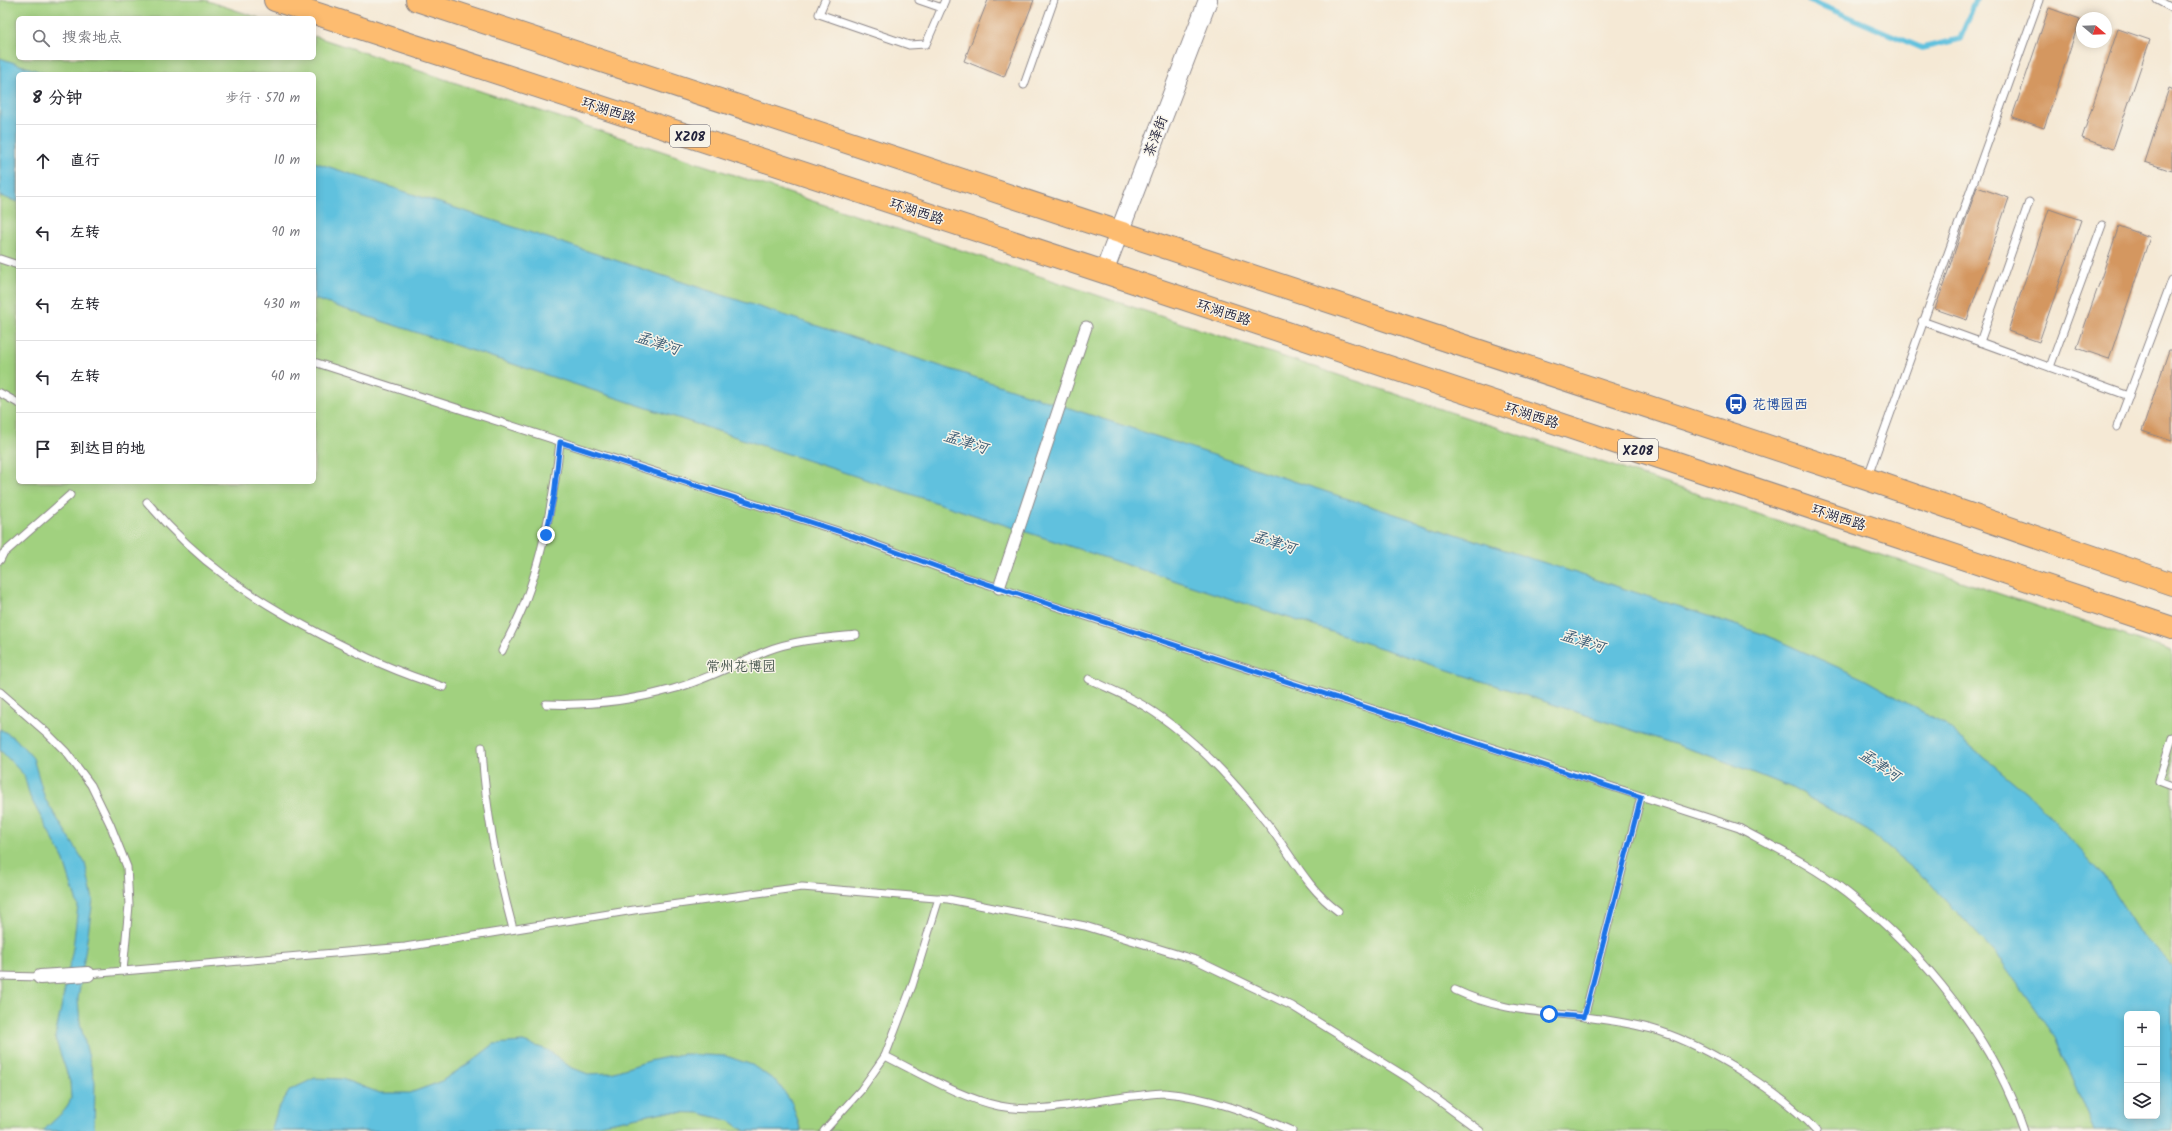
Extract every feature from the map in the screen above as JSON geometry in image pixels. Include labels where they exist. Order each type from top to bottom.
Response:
[{"type":"main road","name":"环湖西路","points":[[275,0],[1104,272],[2172,628]]},
{"type":"main road","points":[[417,0],[1867,479],[2172,584]]},
{"type":"street","name":"茶泽街","points":[[1104,272],[1118,232],[1208,0]]},
{"type":"street","points":[[998,588],[1086,327]]},
{"type":"street","points":[[40,977],[88,974]]},
{"type":"lane","points":[[825,0],[819,14],[909,45],[926,44],[945,0]]},
{"type":"lane","points":[[919,0],[942,8]]},
{"type":"lane","points":[[1024,85],[1054,0]]},
{"type":"lane","points":[[1867,479],[1922,322],[2039,0]]},
{"type":"lane","points":[[2157,0],[2172,8]]},
{"type":"lane","points":[[1980,342],[2029,202]]},
{"type":"lane","points":[[2050,367],[2102,225]]},
{"type":"lane","points":[[0,259],[16,264]]},
{"type":"lane","points":[[2118,427],[2172,280]]},
{"type":"lane","points":[[1922,322],[2129,396]]},
{"type":"lane","points":[[316,363],[841,532],[998,588],[1739,828],[1787,854],[1853,898],[1900,939],[1946,990],[1988,1051],[2024,1131]]},
{"type":"lane","points":[[0,393],[16,402]]},
{"type":"lane","points":[[502,652],[526,599],[546,535],[554,496],[560,442]]},
{"type":"lane","points":[[0,560],[3,554],[70,495]]},
{"type":"lane","points":[[147,502],[166,525],[199,556],[234,585],[289,618],[360,656],[403,674],[444,687]]},
{"type":"lane","points":[[546,704],[577,705],[624,701],[673,689],[714,675],[767,651],[811,640],[856,635]]},
{"type":"lane","points":[[1089,679],[1146,707],[1193,744],[1245,796],[1285,845],[1311,886],[1338,911]]},
{"type":"lane","points":[[0,692],[47,733],[66,752],[91,785],[110,824],[127,868],[129,905],[123,971]]},
{"type":"lane","points":[[2172,738],[2159,781],[2172,786]]},
{"type":"lane","points":[[482,747],[484,782],[504,897],[513,929]]},
{"type":"lane","points":[[1584,1017],[1641,797]]},
{"type":"lane","points":[[88,974],[405,947],[634,910],[802,886],[940,898],[1085,926],[1196,960],[1292,1006],[1408,1078],[1480,1131]]},
{"type":"lane","points":[[824,1131],[861,1090],[885,1056],[912,986],[940,898]]},
{"type":"lane","points":[[0,976],[40,977]]},
{"type":"lane","points":[[1455,990],[1478,1001],[1510,1009],[1584,1017],[1659,1031],[1697,1047],[1773,1092],[1802,1115],[1816,1131]]},
{"type":"lane","points":[[885,1056],[966,1096],[1000,1106],[1050,1109],[1103,1099],[1164,1093],[1221,1104],[1292,1131]]},
{"type":"green space","name":"常州花博园","points":[[0,0],[205,0],[253,16],[16,16],[16,60],[316,60],[316,37],[2172,651],[2172,1131],[0,1131]]},
{"type":"water","points":[[0,58],[41,72],[16,72],[16,201],[0,196]]},
{"type":"water","name":"孟津河","points":[[316,163],[1766,635],[1864,679],[1944,724],[2033,798],[2103,875],[2141,934],[2172,965],[2172,1131],[2095,1131],[2055,1037],[1997,955],[1928,881],[1868,831],[1790,787],[1711,756],[316,300]]},
{"type":"water","points":[[0,729],[15,738],[33,758],[45,799],[85,863],[93,900],[78,999],[80,1023],[95,1082],[94,1131],[43,1131],[65,1110],[71,1099],[70,1082],[55,1038],[73,948],[78,906],[63,858],[30,797],[24,775],[0,750]]},
{"type":"water","points":[[523,1042],[548,1050],[570,1067],[588,1074],[611,1073],[649,1061],[682,1054],[726,1056],[752,1065],[777,1082],[792,1103],[801,1131],[745,1131],[730,1121],[699,1113],[663,1112],[570,1131],[271,1131],[278,1109],[290,1090],[315,1078],[342,1079],[380,1093],[410,1093],[440,1082],[471,1062],[494,1044]]},
{"type":"building","points":[[988,0],[1034,0],[1004,77],[964,61]]},
{"type":"building","points":[[2049,8],[2076,18],[2076,31],[2044,128],[2012,117]]},
{"type":"building","points":[[2118,29],[2150,40],[2113,149],[2082,138]]},
{"type":"building","points":[[2169,88],[2172,89],[2172,171],[2145,162]]},
{"type":"building","points":[[1977,187],[2009,198],[1967,320],[1935,309]]},
{"type":"building","points":[[2049,209],[2081,220],[2039,342],[2008,331]]},
{"type":"building","points":[[2119,226],[2150,237],[2109,359],[2077,348]]},
{"type":"building","points":[[2169,350],[2172,350],[2172,441],[2142,431]]},
{"type":"waterway","points":[[1809,0],[1922,48],[1960,39],[1976,0]]},
{"type":"place","name":"花博园西","points":[[1736,404]]},
{"type":"route","points":[[546,535],[554,496],[560,442],[841,532],[960,575],[1641,797],[1584,1017],[1549,1014]]}]
